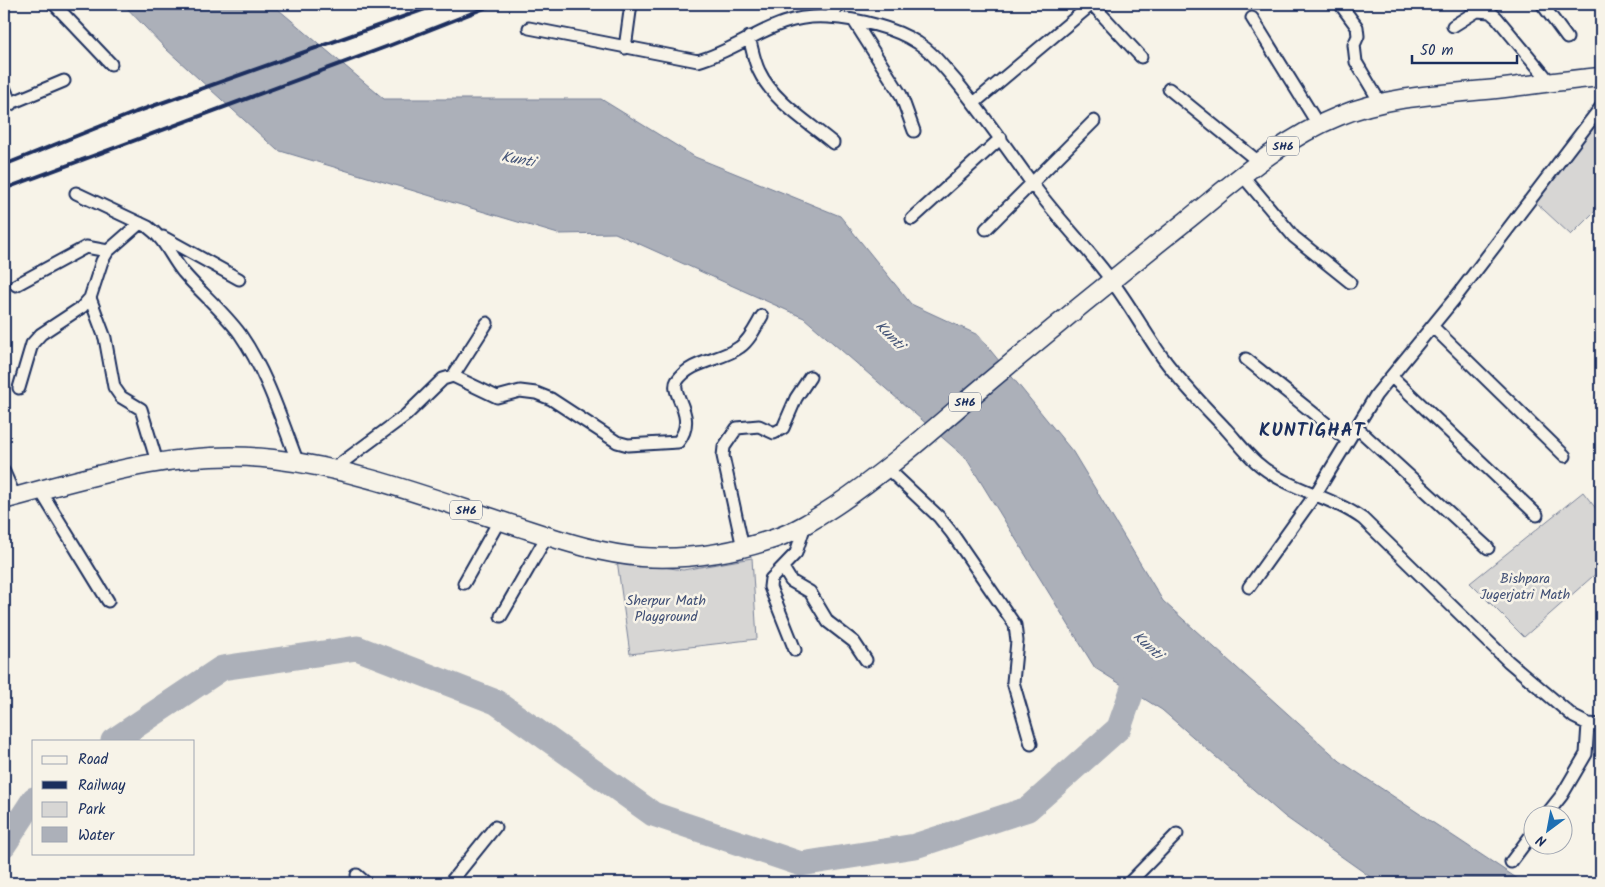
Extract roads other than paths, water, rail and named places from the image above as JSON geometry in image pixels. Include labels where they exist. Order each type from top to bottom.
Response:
[{"type":"main road","name":"SH6","points":[[9,499],[156,462],[206,457],[240,457],[298,463],[332,470],[547,536],[613,553],[637,557],[690,556],[743,548],[777,538],[805,525],[888,469],[1025,351],[1242,175],[1336,116],[1381,104],[1447,93],[1601,77]]},
{"type":"street","points":[[54,4],[111,64]]},
{"type":"street","points":[[625,48],[631,4]]},
{"type":"street","points":[[829,17],[840,4]]},
{"type":"street","points":[[974,103],[1092,4],[1141,57]]},
{"type":"street","points":[[1340,4],[1357,27],[1358,36],[1354,45],[1356,62],[1381,104]]},
{"type":"street","points":[[1542,4],[1567,38]]},
{"type":"street","points":[[1453,26],[1477,10],[1490,12],[1550,82]]},
{"type":"street","points":[[528,28],[698,61],[715,56],[749,37],[782,22],[804,17],[829,17],[854,21],[897,32],[918,43],[935,56],[974,103],[1033,184],[1111,280],[1163,358],[1201,403],[1256,462],[1275,476],[1350,510],[1363,519],[1508,661],[1574,717],[1588,724],[1601,725]]},
{"type":"street","points":[[1252,18],[1319,126]]},
{"type":"street","points":[[854,21],[901,95],[914,131]]},
{"type":"street","points":[[749,37],[758,70],[766,82],[775,93],[833,144]]},
{"type":"street","points":[[4,87],[7,105],[64,81]]},
{"type":"street","points":[[1169,89],[1260,162]]},
{"type":"street","points":[[1249,587],[1315,495],[1376,395],[1433,327],[1601,107]]},
{"type":"street","points":[[986,229],[1094,121]]},
{"type":"street","points":[[912,219],[1001,138]]},
{"type":"street","points":[[1242,175],[1294,237],[1350,282]]},
{"type":"street","points":[[76,193],[140,223],[239,280]]},
{"type":"street","points":[[19,388],[32,344],[41,334],[82,306],[90,298],[102,261],[108,251],[140,223]]},
{"type":"street","points":[[159,235],[168,246],[173,259],[226,318],[252,354],[264,374],[298,463]]},
{"type":"street","points":[[16,285],[86,247],[108,251]]},
{"type":"street","points":[[90,298],[105,338],[114,386],[121,397],[141,409],[156,462]]},
{"type":"street","points":[[453,376],[497,396],[520,391],[536,393],[551,399],[617,442],[628,445],[673,443],[678,442],[683,434],[686,414],[675,390],[676,382],[692,367],[741,346],[762,316]]},
{"type":"street","points":[[332,470],[406,415],[443,379],[453,376],[487,323]]},
{"type":"street","points":[[1433,327],[1566,456]]},
{"type":"street","points":[[1246,359],[1348,441]]},
{"type":"street","points":[[743,548],[723,456],[724,447],[737,428],[759,426],[774,433],[783,428],[796,398],[810,377]]},
{"type":"street","points":[[1392,377],[1537,515]]},
{"type":"street","points":[[1356,427],[1488,548]]},
{"type":"street","points":[[888,469],[939,517],[1015,625],[1017,641],[1013,682],[1031,744]]},
{"type":"street","points":[[4,472],[9,499]]},
{"type":"street","points":[[40,490],[108,601]]},
{"type":"street","points":[[464,583],[499,521]]},
{"type":"street","points":[[795,650],[770,587],[771,579],[796,553],[805,525]]},
{"type":"street","points":[[501,616],[547,536]]},
{"type":"street","points":[[783,568],[791,581],[810,592],[828,622],[858,646],[866,660]]},
{"type":"street","points":[[1555,804],[1586,754],[1588,724]]},
{"type":"street","points":[[450,883],[495,827]]},
{"type":"street","points":[[1129,883],[1177,834]]},
{"type":"street","points":[[1511,862],[1522,847]]},
{"type":"water","name":"Kunti","points":[[123,4],[272,4],[384,99],[601,99],[695,157],[840,216],[911,304],[978,335],[1073,452],[1163,601],[1340,761],[1524,883],[1379,883],[1284,816],[1162,710],[1095,668],[966,458],[804,318],[615,233],[558,234],[277,150],[166,49]]},
{"type":"waterway","points":[[114,740],[222,668],[357,648],[496,702],[653,814],[801,864],[915,846],[1028,809],[1119,728],[1140,668],[1137,661]]},
{"type":"waterway","points":[[4,845],[32,802]]},
{"type":"railway","points":[[4,165],[136,112],[439,4]]},
{"type":"railway","points":[[4,189],[391,45],[495,4]]},
{"type":"district","name":"KUNTIGHAT","points":[[1312,429]]},
{"type":"park label","name":"Bishpara Jugerjatri Math","points":[[1525,586]]},
{"type":"park label","name":"Sherpur Math Playground","points":[[666,608]]}]
